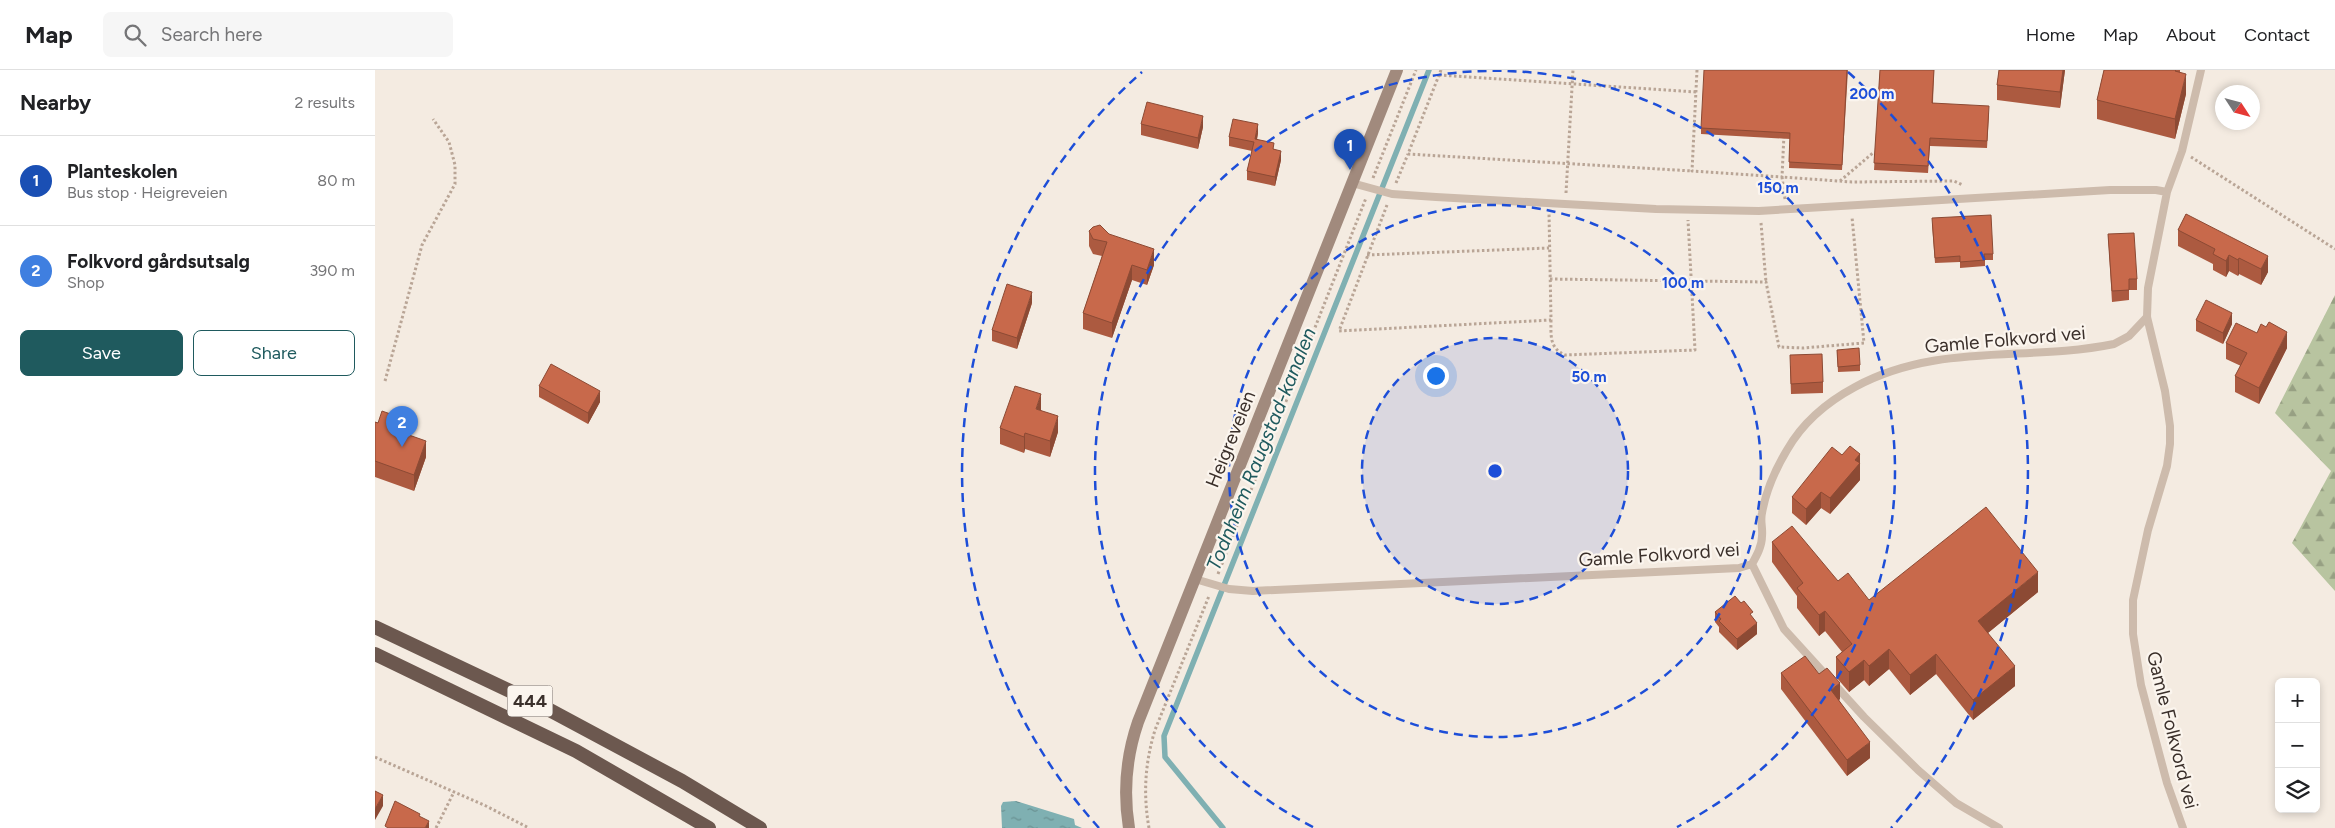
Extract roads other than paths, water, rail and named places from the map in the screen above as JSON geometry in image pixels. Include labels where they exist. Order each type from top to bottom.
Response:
[{"type":"highway","name":"444","points":[[375,627],[544,707],[682,781],[760,828]]},
{"type":"highway","name":"444","points":[[375,654],[575,751],[709,828]]},
{"type":"main road","name":"Heigreveien","points":[[1129,828],[1125,782],[1131,743],[1397,70]]},
{"type":"lane","name":"Gamle Folkvord vei","points":[[2183,828],[2172,801],[2144,694],[2133,634],[2133,600],[2137,576],[2169,454],[2170,426],[2165,391],[2147,317],[2148,288],[2167,192],[2182,151],[2201,70]]},
{"type":"lane","points":[[1352,183],[1392,194],[1548,204],[1759,210],[1973,199],[2118,189],[2167,192]]},
{"type":"lane","name":"Gamle Folkvord vei","points":[[1195,579],[1219,587],[1253,591],[1739,568],[1752,564],[1758,553],[1762,536],[1761,516],[1765,497],[1776,470],[1800,431],[1827,403],[1837,396],[1885,372],[1931,360],[2115,344],[2129,336],[2147,317]]},
{"type":"lane","points":[[1752,564],[1784,629],[1864,717],[1918,770],[1956,803],[1999,828]]},
{"type":"water","points":[[1016,801],[1074,819],[1075,825],[1082,828],[1002,828],[1001,806],[1003,802]]},
{"type":"waterway","name":"Todnheim Raugstad-kanalen","points":[[1223,828],[1165,757],[1164,736],[1429,70]]},
{"type":"place","name":"Planteskolen","points":[[1350,170]]},
{"type":"place","name":"Folkvord gårdsutsalg","points":[[402,447]]}]
